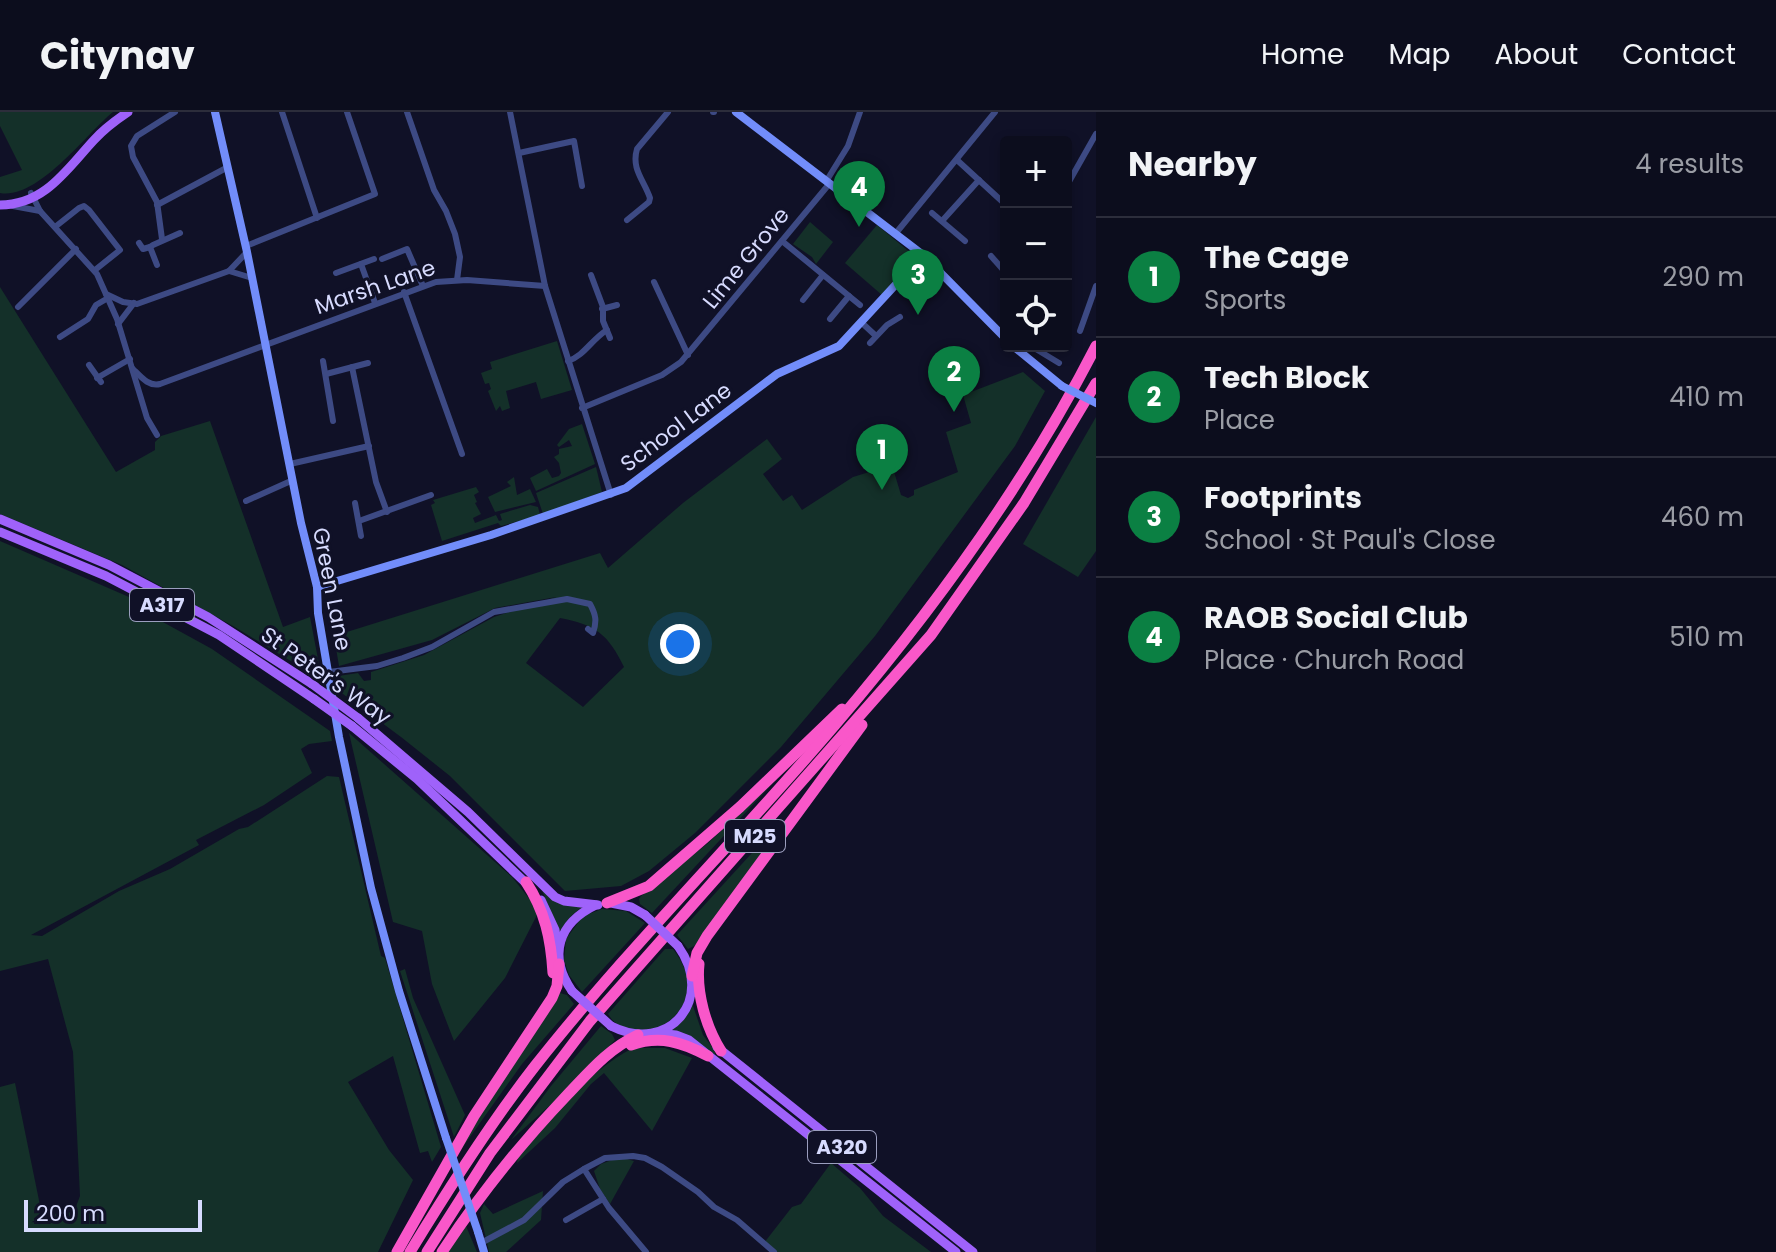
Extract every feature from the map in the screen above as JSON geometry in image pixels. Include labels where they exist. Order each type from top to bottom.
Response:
[{"type":"highway","name":"M25","points":[[410,1252],[465,1163],[535,1067],[634,948],[782,785],[937,599],[998,511],[1074,389],[1096,346]]},
{"type":"highway","name":"M25","points":[[427,1252],[490,1153],[590,1021],[931,635],[1024,503],[1096,383]]},
{"type":"highway","name":"M25","points":[[602,904],[649,886],[740,807],[832,717],[859,695]]},
{"type":"highway","name":"M25","points":[[692,978],[697,953],[836,763],[879,697]]},
{"type":"highway","points":[[526,882],[544,915],[551,948],[553,974],[541,1012]]},
{"type":"highway","name":"M25","points":[[717,924],[703,949],[698,971],[706,1020],[721,1051]]},
{"type":"highway","points":[[397,1252],[474,1116],[557,986],[559,964]]},
{"type":"highway","points":[[442,1252],[512,1158],[579,1082],[611,1050],[638,1035]]},
{"type":"highway","points":[[579,1082],[618,1052],[640,1042],[676,1041],[708,1056]]},
{"type":"main road","points":[[4,205],[32,195],[76,161],[95,138],[128,112]]},
{"type":"main road","name":"St Peter's Way","points":[[0,519],[109,565],[208,617],[312,684],[540,897],[558,949]]},
{"type":"main road","name":"St Peter's Way","points":[[0,532],[106,576],[219,635],[314,699],[355,722],[468,812],[555,897],[564,901],[602,904]]},
{"type":"main road","points":[[602,904],[631,907],[645,915],[685,956],[692,978],[691,1000],[678,1020],[656,1033],[638,1035],[611,1026],[572,991],[563,977],[558,949],[573,920],[602,904]]},
{"type":"main road","name":"A320","points":[[692,978],[706,1033],[721,1051],[973,1252]]},
{"type":"main road","name":"A320","points":[[656,1033],[683,1037],[956,1252]]},
{"type":"street","points":[[162,239],[152,189],[133,157],[131,146],[137,136],[175,112]]},
{"type":"street","name":"Green Lane","points":[[215,112],[247,249],[317,587],[318,613],[339,737],[371,888],[399,991],[482,1247]]},
{"type":"street","points":[[282,112],[317,218]]},
{"type":"street","points":[[107,296],[134,303],[229,271],[247,249],[375,194],[347,112]]},
{"type":"street","points":[[407,112],[434,190],[455,234],[460,257],[457,280]]},
{"type":"street","points":[[510,112],[545,286],[611,495]]},
{"type":"street","points":[[627,220],[650,198],[637,172],[637,149],[668,112]]},
{"type":"street","points":[[736,112],[896,233],[1000,326]]},
{"type":"street","name":"Lime Grove","points":[[582,408],[662,375],[688,355],[828,182],[848,146],[860,112]]},
{"type":"street","points":[[896,233],[995,112]]},
{"type":"street","points":[[1072,176],[1096,134]]},
{"type":"street","points":[[519,153],[574,141],[582,186]]},
{"type":"street","points":[[957,160],[1000,199]]},
{"type":"street","points":[[157,205],[228,167]]},
{"type":"street","points":[[942,221],[979,180]]},
{"type":"street","points":[[32,195],[40,211],[95,270],[118,324],[147,418],[157,435]]},
{"type":"street","points":[[4,205],[40,211]]},
{"type":"street","points":[[55,227],[79,208],[84,206],[89,210],[120,250],[95,270]]},
{"type":"street","points":[[932,213],[965,241]]},
{"type":"street","points":[[139,243],[143,249],[180,233]]},
{"type":"street","points":[[782,241],[860,305]]},
{"type":"street","points":[[150,247],[157,265]]},
{"type":"street","points":[[336,273],[411,248],[423,286]]},
{"type":"street","points":[[18,307],[76,249]]},
{"type":"street","name":"School Lane","points":[[317,587],[611,495],[649,472],[777,374],[839,346],[923,255]]},
{"type":"street","points":[[991,256],[1000,266]]},
{"type":"street","points":[[361,264],[375,303]]},
{"type":"street","points":[[229,271],[252,278]]},
{"type":"street","points":[[591,275],[610,338]]},
{"type":"street","points":[[803,300],[823,275]]},
{"type":"street","name":"Marsh Lane","points":[[151,384],[160,384],[423,286],[457,280],[545,286]]},
{"type":"street","points":[[654,282],[688,355]]},
{"type":"street","points":[[1080,331],[1096,286]]},
{"type":"street","points":[[404,292],[462,454]]},
{"type":"street","points":[[61,333],[88,319],[96,305],[107,296]]},
{"type":"street","points":[[830,319],[849,296]]},
{"type":"street","points":[[118,324],[134,303]]},
{"type":"street","points":[[602,309],[617,305]]},
{"type":"street","points":[[870,343],[900,317]]},
{"type":"street","points":[[862,323],[876,336]]},
{"type":"street","points":[[568,361],[578,357],[607,330]]},
{"type":"street","points":[[1020,352],[1062,386],[1096,403]]},
{"type":"street","points":[[1041,352],[1059,363]]},
{"type":"street","points":[[89,365],[99,380],[130,359]]},
{"type":"street","points":[[323,361],[333,421]]},
{"type":"street","points":[[326,374],[368,363]]},
{"type":"street","points":[[352,367],[376,482],[387,512]]},
{"type":"street","points":[[133,369],[151,384],[139,393]]},
{"type":"street","points":[[290,464],[369,446]]},
{"type":"street","points":[[246,501],[293,480]]},
{"type":"street","points":[[359,521],[431,495]]},
{"type":"street","points":[[355,503],[361,536]]},
{"type":"street","points":[[329,672],[383,665],[432,647],[494,612],[544,602],[567,599],[590,604],[597,617],[593,633],[588,629]]},
{"type":"street","points":[[482,1247],[524,1220],[563,1182],[584,1169],[605,1158],[645,1158],[737,1220],[774,1252]]},
{"type":"street","points":[[584,1169],[603,1199],[646,1252]]},
{"type":"street","points":[[566,1220],[578,1216],[603,1199]]},
{"type":"green space","points":[[0,112],[113,112],[45,176],[15,192],[0,193],[0,177],[22,170],[0,126]]},
{"type":"green space","points":[[810,222],[833,242],[816,264],[812,257],[793,244]]},
{"type":"green space","points":[[877,225],[917,258],[882,295],[845,263]]},
{"type":"green space","points":[[0,287],[116,472],[155,450],[155,442],[161,436],[210,421],[283,627],[310,617],[322,680],[233,626],[122,565],[0,514]]},
{"type":"green space","points":[[557,341],[572,390],[541,399],[536,382],[506,391],[510,408],[502,411],[500,406],[496,411],[488,391],[491,389],[489,383],[485,384],[481,373],[492,369],[490,362]]},
{"type":"green space","points":[[1023,372],[1045,391],[1015,446],[875,636],[781,747],[695,833],[649,871],[621,886],[565,891],[450,776],[339,691],[338,676],[358,673],[364,681],[371,680],[371,672],[424,655],[494,617],[556,597],[495,608],[432,640],[339,666],[334,636],[600,553],[608,568],[683,503],[767,439],[782,459],[763,474],[783,501],[792,495],[802,510],[853,477],[892,465],[901,495],[908,498],[914,495],[914,490],[958,472],[946,432],[971,423],[963,395]],"holes":[[[560,618],[583,624],[600,633],[624,667],[583,707],[526,663]]]},
{"type":"green space","points":[[1096,417],[1096,551],[1078,577],[1023,544]]},
{"type":"green space","points":[[582,424],[595,464],[536,491],[530,478],[547,469],[552,478],[559,476],[559,463],[554,457],[559,454],[559,449],[572,446],[569,440],[559,447],[557,445],[569,429]]},
{"type":"green space","points":[[596,467],[602,492],[543,514],[536,493]]},
{"type":"green space","points":[[514,477],[517,495],[530,489],[536,502],[495,512],[488,497],[511,486],[507,482]]},
{"type":"green space","points":[[476,487],[479,492],[474,495],[475,503],[481,514],[473,518],[475,523],[496,515],[499,521],[502,520],[500,514],[530,505],[538,507],[540,515],[501,526],[498,523],[442,541],[431,505],[435,503],[433,500]]},
{"type":"green space","points":[[0,541],[129,597],[130,604],[212,649],[330,731],[332,741],[309,744],[301,749],[312,773],[264,805],[196,840],[199,845],[31,935],[42,936],[119,891],[170,869],[239,829],[248,827],[327,776],[339,777],[381,956],[385,958],[441,1147],[432,1162],[428,1151],[420,1153],[393,1056],[348,1082],[389,1150],[413,1180],[378,1252],[0,1252],[0,1087],[15,1083],[42,1215],[74,1212],[80,1196],[73,1052],[48,959],[0,971]]},
{"type":"green space","points":[[349,733],[512,877],[539,911],[505,978],[454,1041],[432,984],[422,931],[393,922]]},
{"type":"green space","points":[[773,783],[652,913],[640,904],[641,896],[707,844]]},
{"type":"green space","points":[[762,842],[762,858],[696,945],[688,949],[677,935]]},
{"type":"green space","points":[[541,888],[560,902],[583,906],[559,932]]},
{"type":"green space","points":[[602,909],[626,911],[645,923],[582,992],[569,975],[564,960],[566,939],[583,916]]},
{"type":"green space","points":[[665,949],[673,949],[685,971],[687,992],[681,1008],[669,1021],[653,1029],[636,1031],[620,1026],[608,1014]]},
{"type":"green space","points":[[405,969],[413,998],[465,1115],[454,1137],[400,971]]},
{"type":"green space","points":[[560,993],[567,995],[574,1004],[522,1064],[460,1151],[470,1130]]},
{"type":"green space","points":[[692,1003],[703,1035],[716,1052],[714,1055],[669,1030]]},
{"type":"green space","points":[[601,1026],[615,1040],[511,1140],[551,1086]]},
{"type":"green space","points":[[633,1048],[665,1048],[692,1058],[652,1131],[604,1073],[555,1128],[517,1163],[518,1158],[585,1083]]},
{"type":"green space","points":[[620,1157],[634,1161],[610,1204],[600,1189],[594,1171],[601,1164]]},
{"type":"green space","points":[[831,1163],[860,1188],[883,1216],[931,1252],[774,1252],[764,1243],[792,1207],[801,1204]]},
{"type":"green space","points":[[543,1191],[541,1220],[506,1252],[489,1252],[480,1213],[484,1204],[493,1214]]},
{"type":"green space","points":[[466,1226],[477,1252],[447,1252]]},
{"type":"place","name":"RAOB Social Club","points":[[859,227]]},
{"type":"place","name":"Footprints","points":[[918,315]]},
{"type":"place","name":"Tech Block","points":[[954,412]]},
{"type":"place","name":"The Cage","points":[[882,490]]}]
